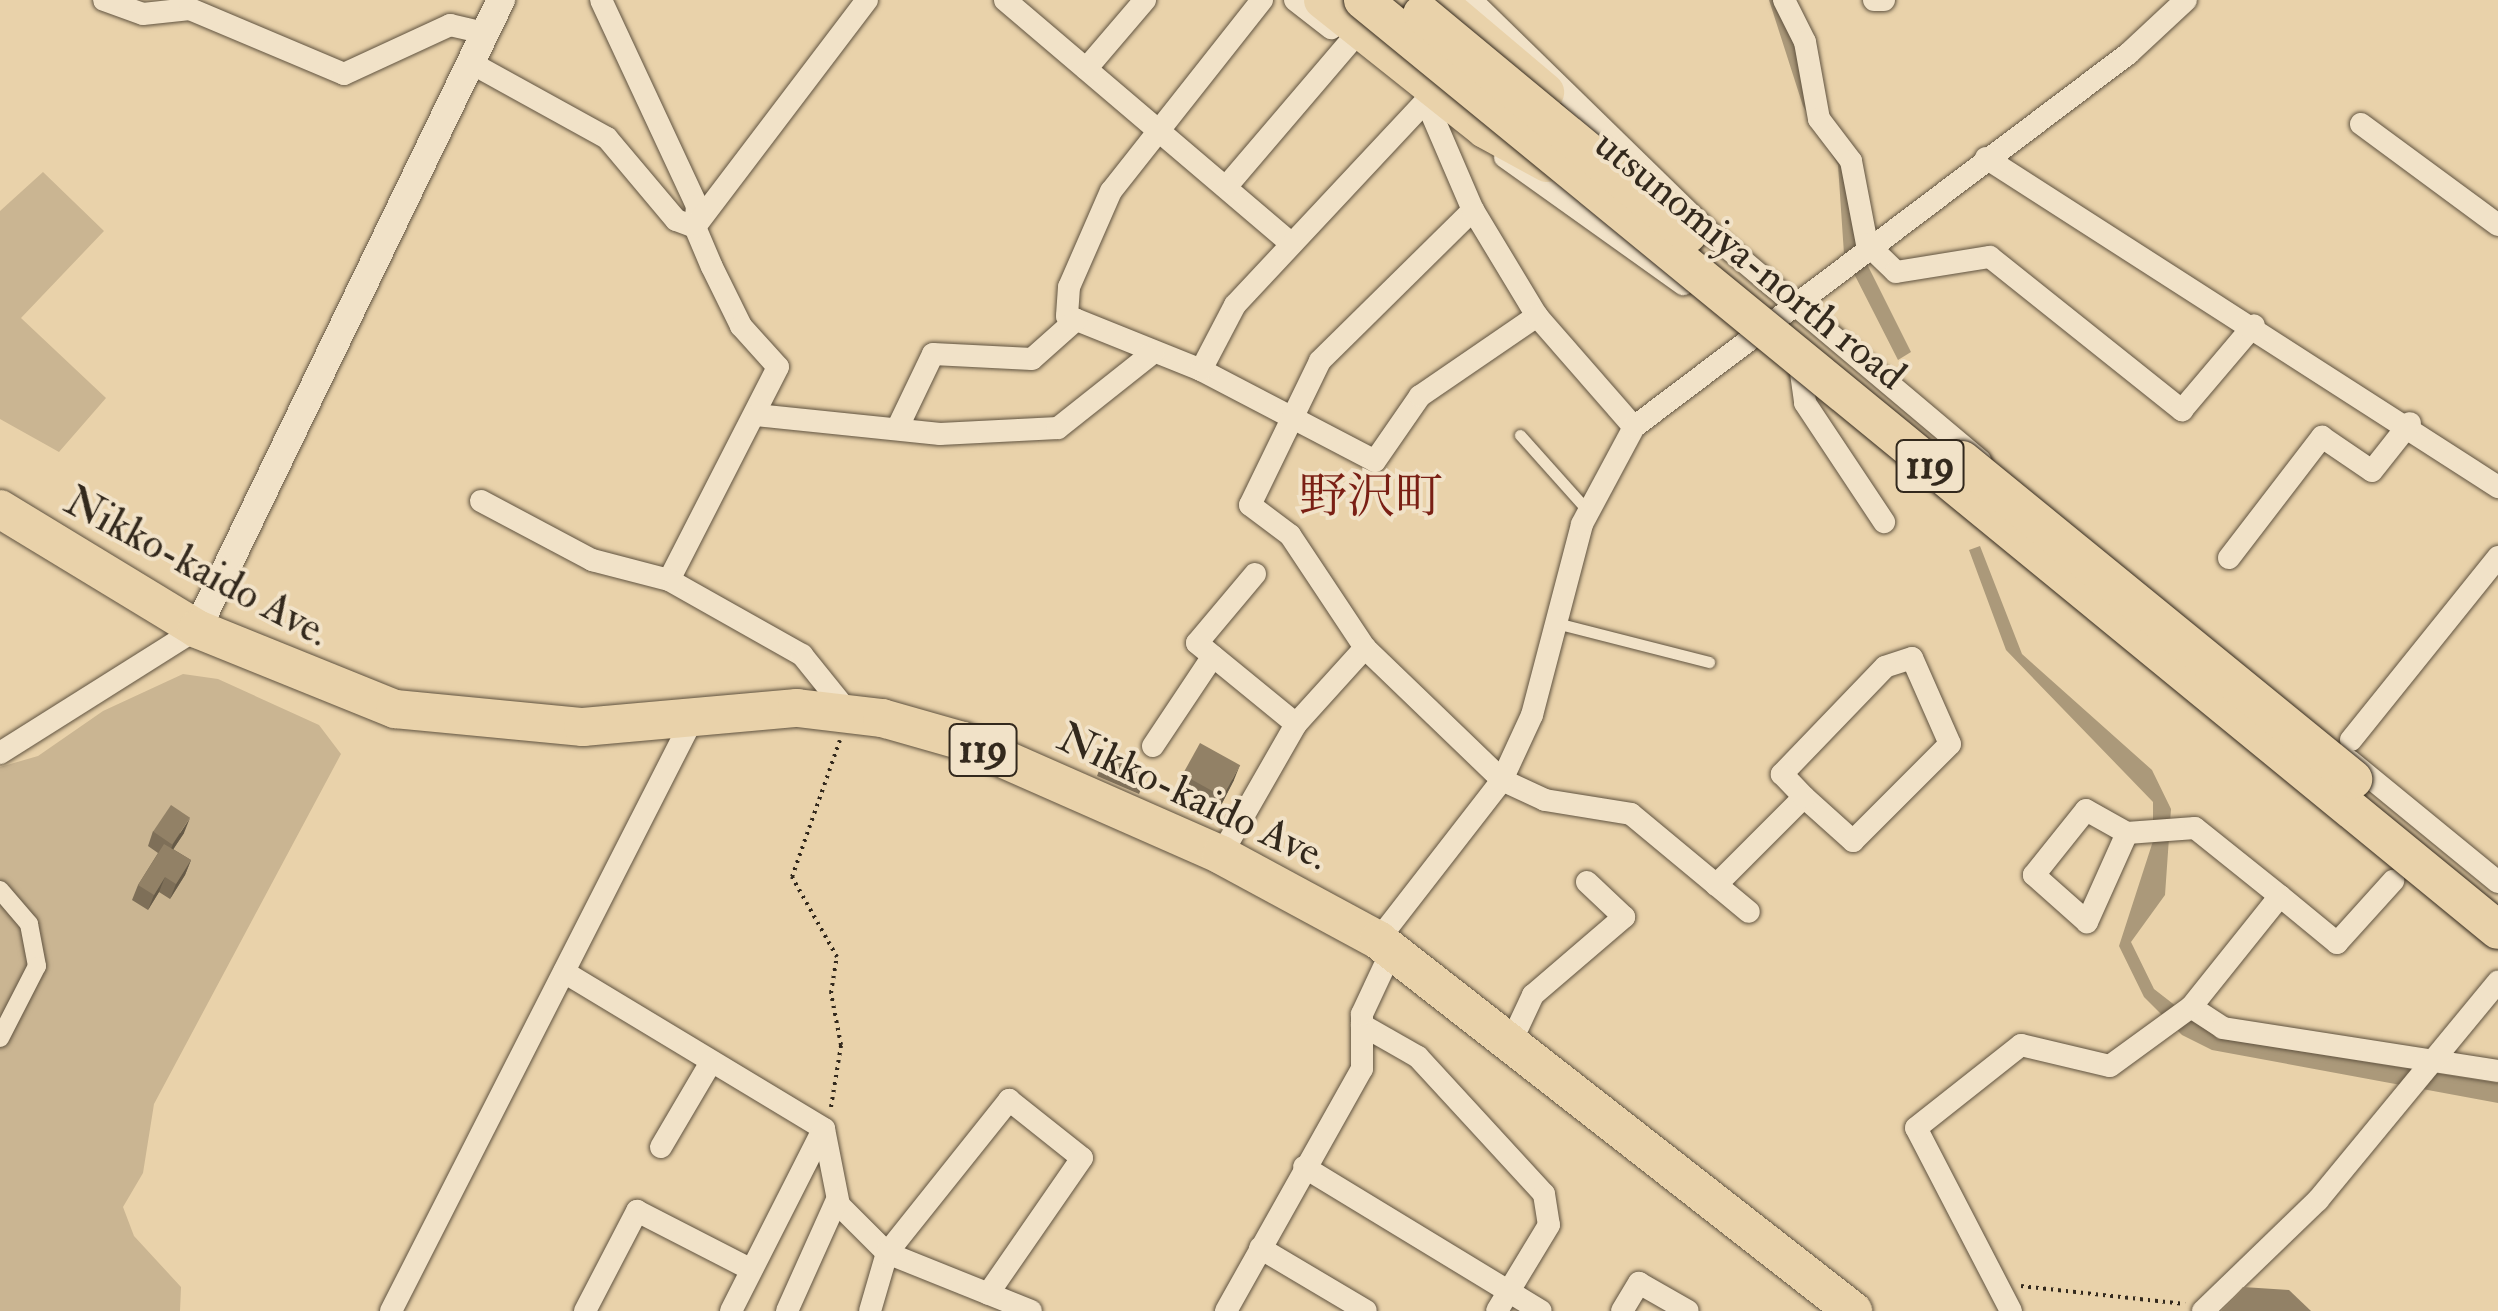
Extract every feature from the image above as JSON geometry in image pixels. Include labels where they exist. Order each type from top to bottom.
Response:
[{"type":"highway","points":[[1323,0],[1485,129],[1588,186]]},
{"type":"highway","name":"utsunomiya-north road","points":[[1364,0],[2498,930]]},
{"type":"highway","name":"utsunomiya-north road","points":[[1404,0],[2498,897]]},
{"type":"highway","points":[[1436,0],[1620,155],[1696,240]]},
{"type":"highway","name":"Nikko-kaido Ave.","points":[[0,509],[197,628],[345,694],[433,716],[583,727],[848,712],[963,741],[1221,855],[1385,945],[1852,1311]]},
{"type":"street","points":[[104,0],[143,14],[190,9],[344,74],[450,25],[485,33]]},
{"type":"street","points":[[0,753],[197,628],[501,0]]},
{"type":"street","points":[[601,0],[698,206],[695,227],[740,326],[778,367],[669,580]]},
{"type":"street","points":[[695,227],[867,0]]},
{"type":"street","points":[[1086,69],[1145,0]]},
{"type":"street","points":[[1262,0],[1157,127],[1111,191],[1069,286],[1067,316],[1201,370],[1376,461],[1420,396],[1536,316]]},
{"type":"street","points":[[1295,0],[1426,101],[1755,335],[2498,950]]},
{"type":"street","points":[[1472,0],[1792,306],[2498,882]]},
{"type":"street","points":[[1784,0],[1805,42],[1819,119],[1850,161],[1868,244],[1896,272],[1990,257],[2182,410],[2254,325]]},
{"type":"street","points":[[1874,0],[1884,0]]},
{"type":"street","points":[[1226,1311],[1362,1068],[1362,1025],[1385,945],[1502,780],[1532,715],[1552,622],[1588,511],[1634,427],[2186,0]]},
{"type":"street","points":[[1014,3],[1289,242]]},
{"type":"street","points":[[1226,187],[1350,42]]},
{"type":"street","points":[[471,63],[607,138],[676,220],[695,227]]},
{"type":"street","points":[[1426,101],[1472,210],[1536,316],[1634,427]]},
{"type":"street","points":[[1201,370],[1235,304],[1289,242],[1426,101]]},
{"type":"street","points":[[2361,124],[2498,225]]},
{"type":"street","points":[[1986,158],[2184,294],[2254,325],[2410,423],[2498,487]]},
{"type":"street","points":[[1472,210],[1320,360],[1250,505],[1290,535],[1365,648],[1502,780],[1573,806],[1613,805],[1749,912]]},
{"type":"street","points":[[897,429],[933,354],[1032,359],[1076,320]]},
{"type":"street","points":[[756,415],[897,429],[1058,428],[1154,352]]},
{"type":"street","points":[[1801,373],[1805,403],[1884,522]]},
{"type":"street","points":[[2230,558],[2322,437],[2372,471],[2410,423]]},
{"type":"street","points":[[481,501],[592,560],[669,580],[802,656],[848,712]]},
{"type":"street","points":[[2351,740],[2498,557]]},
{"type":"street","points":[[1256,574],[1197,643],[1296,724]]},
{"type":"street","points":[[1221,855],[1296,724],[1365,648]]},
{"type":"street","points":[[1153,746],[1213,656]]},
{"type":"street","points":[[1912,658],[1950,744],[1852,840],[1804,797],[1782,774],[1886,667],[1912,658]]},
{"type":"street","points":[[391,1311],[693,718]]},
{"type":"street","points":[[1716,884],[1804,797]]},
{"type":"street","points":[[2126,834],[2087,922],[2034,875],[2086,810],[2126,834],[2196,828],[2338,943],[2393,881]]},
{"type":"street","points":[[1511,1042],[1533,995],[1624,917],[1587,882]]},
{"type":"street","points":[[0,890],[29,924],[37,966],[0,1038]]},
{"type":"street","points":[[2011,1311],[1991,1286],[1916,1128],[2020,1046],[2110,1066],[2191,1006],[2280,896]]},
{"type":"street","points":[[564,972],[824,1129]]},
{"type":"street","points":[[2205,1309],[2440,1062],[2498,982]]},
{"type":"street","points":[[2191,1006],[2224,1028],[2498,1071]]},
{"type":"street","points":[[1362,1025],[1418,1057],[1544,1194],[1548,1225],[1503,1301]]},
{"type":"street","points":[[661,1148],[711,1062]]},
{"type":"street","points":[[870,1311],[887,1254],[1009,1100],[1082,1158],[988,1294]]},
{"type":"street","points":[[824,1129],[823,1154],[837,1200],[887,1254],[1031,1311]]},
{"type":"street","points":[[731,1311],[824,1129]]},
{"type":"street","points":[[1304,1167],[1503,1301],[1541,1311]]},
{"type":"street","points":[[788,1311],[837,1200]]},
{"type":"street","points":[[585,1311],[638,1212],[750,1269]]},
{"type":"street","points":[[1260,1248],[1366,1311]]},
{"type":"street","points":[[1622,1311],[1640,1283],[1688,1311]]},
{"type":"lane","points":[[1520,435],[1588,511]]},
{"type":"lane","points":[[1552,622],[1709,662]]},
{"type":"path","points":[[823,1154],[842,1045],[831,994],[837,956],[792,877],[848,712]]},
{"type":"path","points":[[1991,1286],[2065,1285],[2205,1309]]},
{"type":"shaded area","points":[[1769,0],[1778,0],[1842,161],[1868,266],[1911,352],[1898,360],[1844,254],[1838,165],[1803,106]]},
{"type":"shaded area","points":[[43,172],[104,231],[21,318],[106,398],[59,452],[0,419],[0,211]]},
{"type":"shaded area","points":[[1980,546],[2022,654],[2152,770],[2171,809],[2165,895],[2131,942],[2154,989],[2217,1038],[2498,1083],[2498,1103],[2212,1050],[2182,1035],[2144,997],[2119,946],[2153,841],[2153,802],[2006,650],[1969,550]]},
{"type":"shaded area","points":[[183,674],[218,679],[319,725],[341,754],[154,1104],[143,1173],[123,1207],[134,1236],[181,1287],[180,1311],[0,1311],[0,767],[38,756],[103,711]]},
{"type":"building","points":[[1200,743],[1240,765],[1223,797],[1183,774]]},
{"type":"building","points":[[1109,749],[1149,770],[1144,779],[1103,760]]},
{"type":"building","points":[[171,805],[190,818],[172,844],[153,832]]},
{"type":"building","points":[[164,844],[191,860],[176,884],[165,877],[154,895],[138,885]]},
{"type":"building","points":[[2243,1287],[2289,1290],[2311,1311],[2221,1311]]},
{"type":"district","name":"野沢町","points":[[1371,498]]}]
